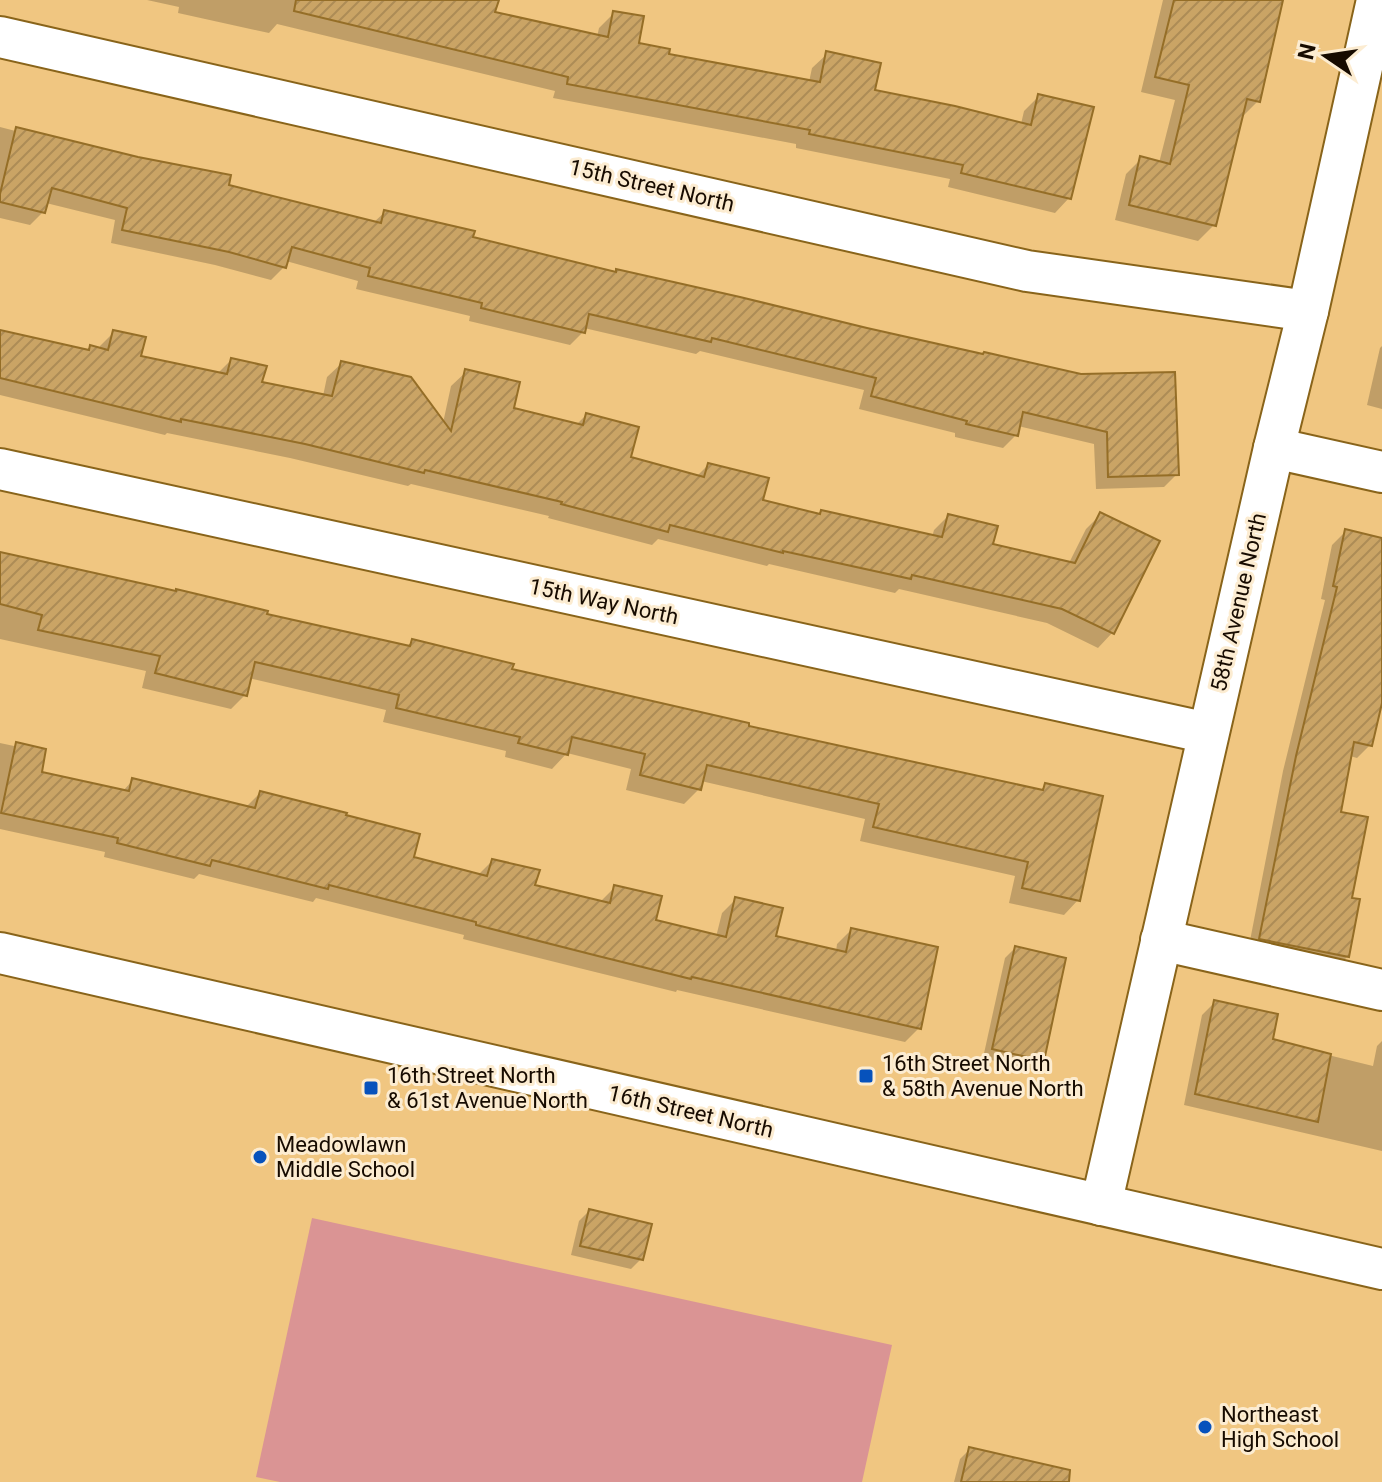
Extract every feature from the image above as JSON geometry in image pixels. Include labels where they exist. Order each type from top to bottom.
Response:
[{"type":"street","name":"58th Avenue North","points":[[1101,1205],[1377,0]]},
{"type":"street","name":"15th Street North","points":[[0,37],[1027,271],[1308,311]]},
{"type":"street","points":[[1274,448],[1382,472]]},
{"type":"street","name":"15th Way North","points":[[0,469],[1208,733]]},
{"type":"street","points":[[1161,940],[1382,990]]},
{"type":"street","name":"16th Street North","points":[[0,953],[1382,1269]]},
{"type":"shaded area","points":[[312,1218],[892,1345],[862,1482],[280,1482],[256,1477]]},
{"type":"building","points":[[296,0],[499,0],[495,12],[608,37],[613,11],[644,16],[639,43],[670,49],[669,54],[820,82],[826,51],[881,63],[875,90],[1031,125],[1038,94],[1094,107],[1071,199],[961,173],[963,165],[809,134],[810,130],[567,84],[568,77],[294,11]]},
{"type":"building","points":[[1174,0],[1283,0],[1260,102],[1247,99],[1216,226],[1129,205],[1140,156],[1170,164],[1189,85],[1155,77]]},
{"type":"building","points":[[16,127],[138,157],[231,175],[229,185],[381,223],[384,210],[475,231],[473,237],[616,272],[616,269],[983,354],[1081,374],[1175,372],[1179,475],[1108,477],[1107,432],[1023,412],[1018,436],[966,424],[967,421],[871,396],[876,378],[712,338],[711,342],[589,314],[585,333],[481,308],[482,303],[368,276],[370,268],[292,247],[286,268],[229,252],[122,230],[127,208],[52,188],[45,213],[0,202]]},
{"type":"building","points":[[0,330],[89,350],[90,345],[108,350],[113,330],[146,337],[141,356],[227,374],[231,358],[267,366],[262,382],[332,396],[341,361],[411,377],[451,431],[465,369],[520,382],[514,408],[583,425],[586,413],[639,427],[631,457],[704,477],[708,463],[769,478],[763,500],[942,537],[948,514],[998,526],[993,544],[1075,563],[1100,512],[1160,541],[1114,634],[1062,609],[912,575],[911,579],[783,553],[670,525],[668,532],[562,502],[425,470],[424,473],[305,444],[181,419],[181,422],[0,378]]},
{"type":"building","points":[[1345,529],[1382,538],[1382,703],[1372,746],[1354,742],[1341,812],[1368,817],[1352,898],[1360,899],[1349,957],[1259,939],[1296,756],[1337,587],[1333,586]]},
{"type":"building","points":[[0,552],[176,589],[268,611],[267,614],[410,646],[412,639],[514,664],[512,669],[749,723],[749,726],[1043,790],[1045,783],[1103,796],[1080,901],[1022,888],[1028,862],[873,827],[879,804],[707,765],[701,790],[640,775],[645,754],[572,737],[568,755],[518,743],[520,737],[396,708],[399,695],[255,662],[247,696],[155,673],[160,656],[38,630],[42,615],[0,604]]},
{"type":"building","points":[[16,742],[46,749],[42,772],[129,791],[132,778],[255,808],[260,791],[420,834],[414,857],[487,876],[492,859],[540,870],[535,885],[610,903],[614,885],[662,896],[656,920],[726,937],[735,897],[783,908],[776,936],[846,952],[851,928],[938,947],[921,1029],[691,979],[329,885],[328,889],[212,860],[210,866],[117,843],[118,838],[1,813]]},
{"type":"building","points":[[1015,946],[1066,958],[1044,1061],[992,1049]]},
{"type":"building","points":[[1214,1000],[1278,1014],[1273,1039],[1331,1054],[1318,1122],[1195,1094]]},
{"type":"building","points":[[589,1209],[652,1224],[643,1260],[580,1246]]},
{"type":"building","points":[[969,1447],[1070,1470],[1069,1482],[961,1482]]},
{"type":"place","name":"16th Street North & 58th Avenue North","points":[[866,1076]]},
{"type":"place","name":"16th Street North & 61st Avenue North","points":[[371,1088]]},
{"type":"place","name":"Meadowlawn Middle School","points":[[260,1157]]},
{"type":"place","name":"Northeast High School","points":[[1205,1427]]}]
